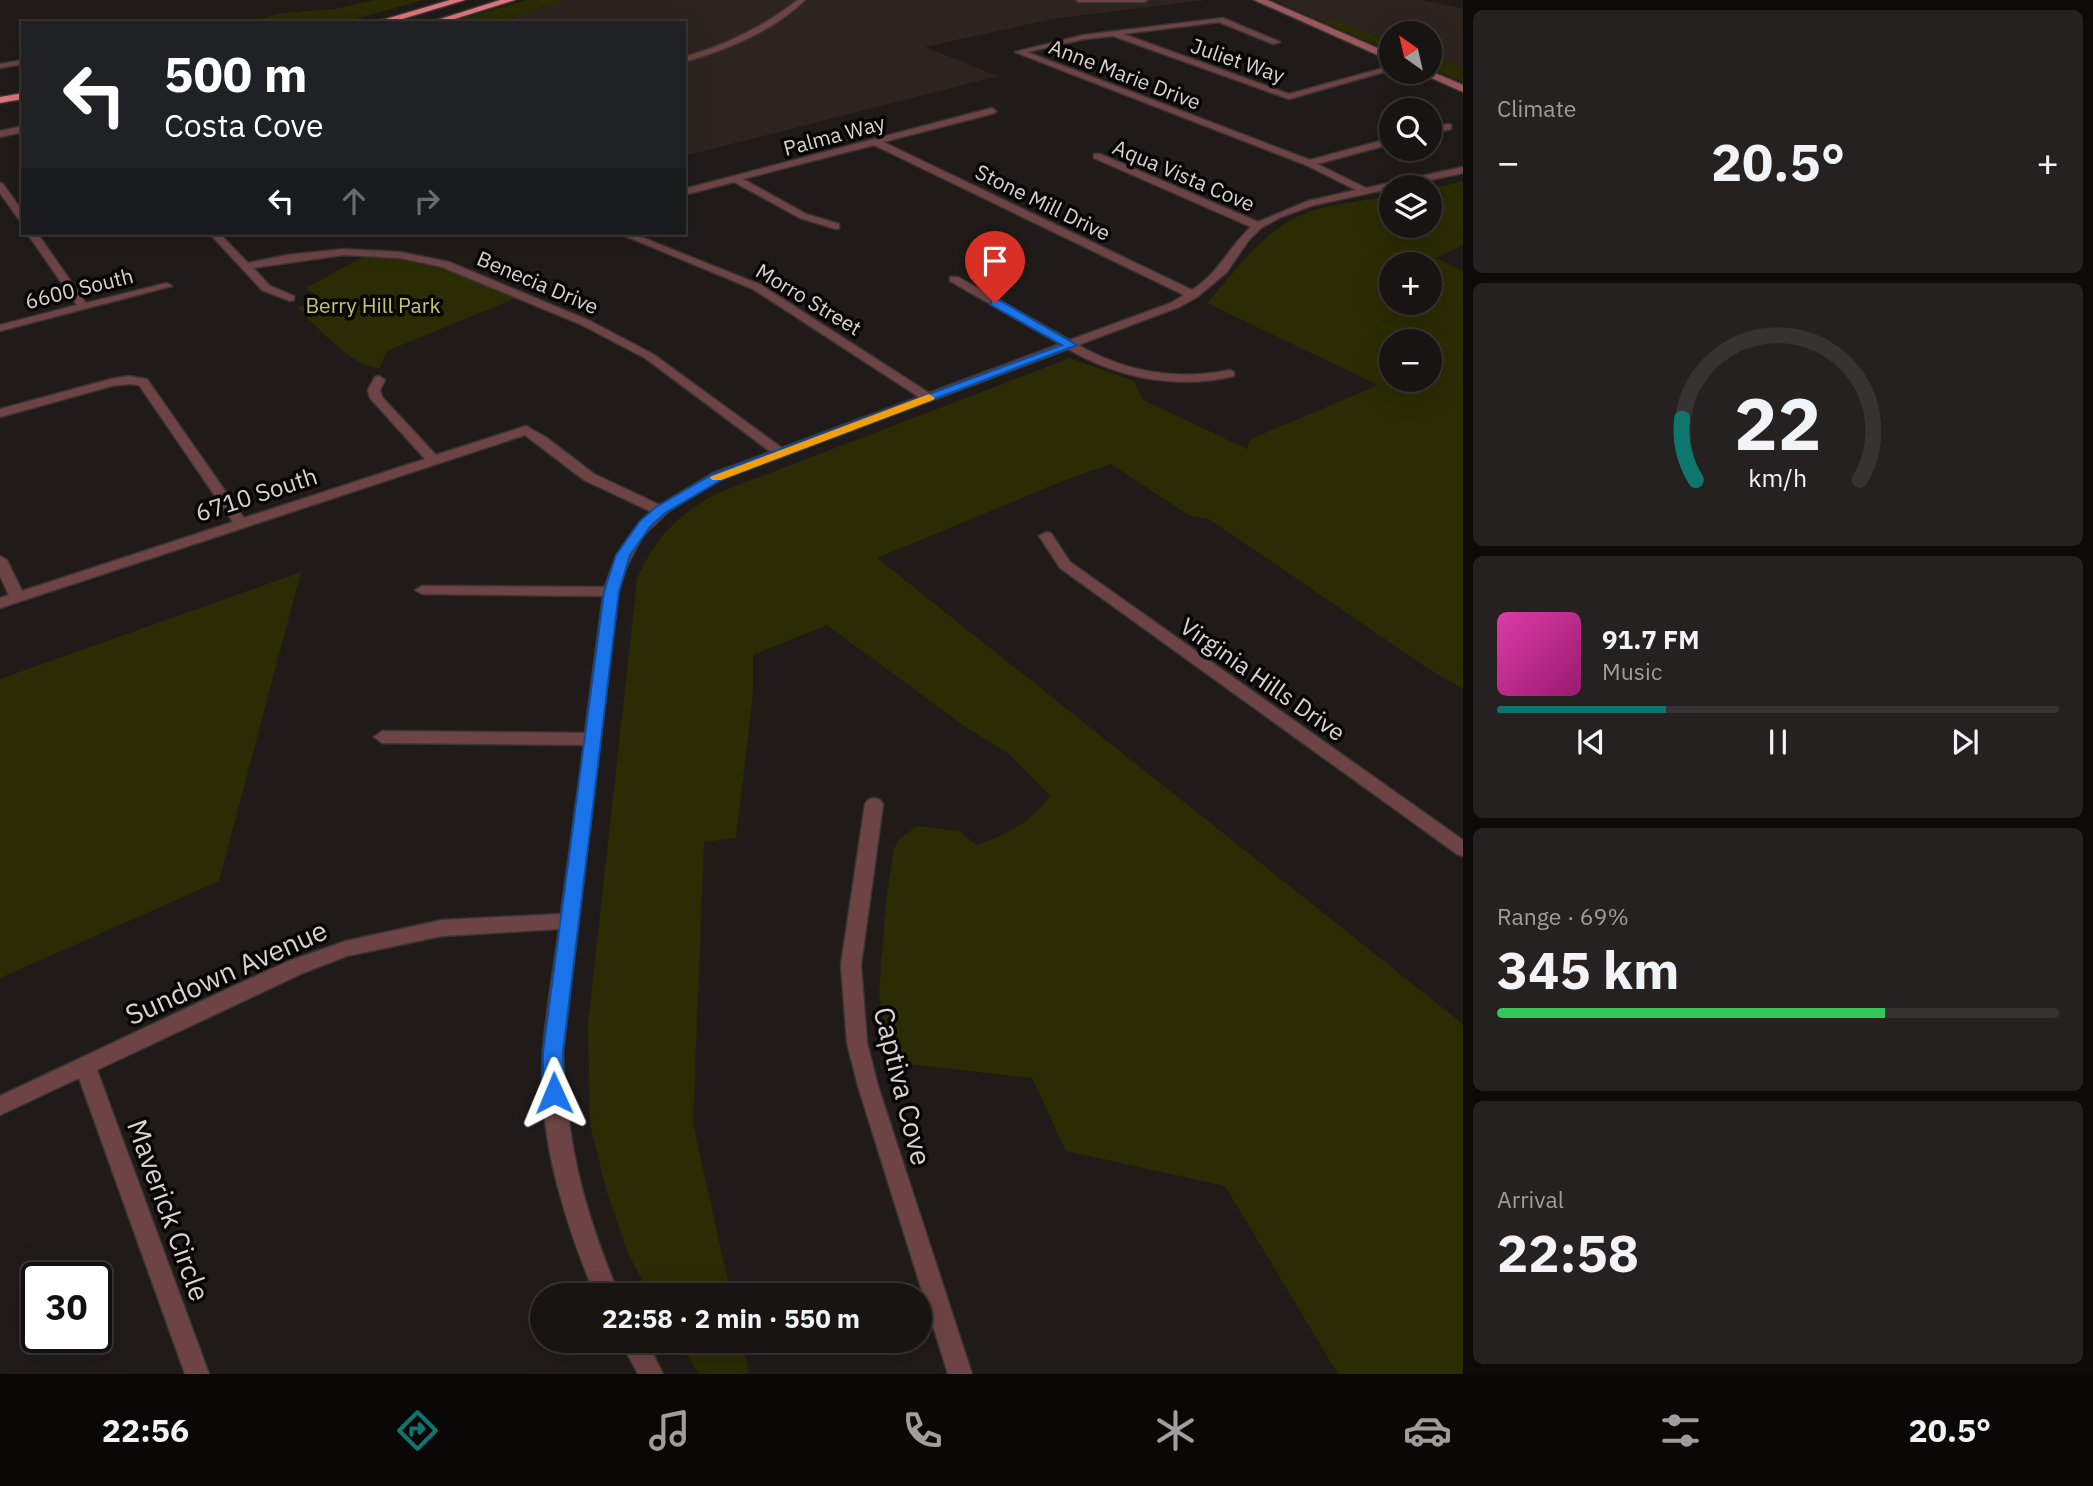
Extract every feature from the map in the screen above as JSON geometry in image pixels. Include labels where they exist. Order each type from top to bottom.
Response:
[{"type":"highway","points":[[367,21],[440,0]]},
{"type":"highway","points":[[384,21],[460,0]]},
{"type":"highway","points":[[416,21],[487,0]]},
{"type":"highway","points":[[436,21],[510,0]]},
{"type":"highway","points":[[0,90],[21,86]]},
{"type":"highway","points":[[0,100],[21,96]]},
{"type":"main road","points":[[1258,0],[1379,53]]},
{"type":"main road","points":[[1442,80],[1463,89]]},
{"type":"street","points":[[686,59],[756,34],[802,0]]},
{"type":"street","points":[[1079,0],[1144,0]]},
{"type":"street","name":"Anne Marie Drive","points":[[1276,43],[1220,20],[1084,37],[1020,52],[1309,163],[1366,192]]},
{"type":"street","name":"Juliet Way","points":[[1116,34],[1289,97],[1379,71]]},
{"type":"street","points":[[0,66],[21,62]]},
{"type":"street","name":"Palma Way","points":[[686,192],[992,111]]},
{"type":"street","points":[[1442,128],[1448,127]]},
{"type":"street","points":[[0,134],[21,129]]},
{"type":"street","name":"Stone Mill Drive","points":[[876,142],[1193,295]]},
{"type":"street","points":[[1309,163],[1379,144]]},
{"type":"street","name":"Aqua Vista Cove","points":[[1097,156],[1258,226]]},
{"type":"street","points":[[602,1283],[582,1238],[564,1176],[554,1112],[553,1052],[611,592],[623,555],[645,524],[660,510],[718,476],[1149,316],[1193,295],[1223,270],[1244,239],[1258,226],[1294,208],[1463,170]]},
{"type":"street","points":[[1442,181],[1463,176]]},
{"type":"street","points":[[736,179],[803,216],[835,226]]},
{"type":"street","points":[[0,186],[21,216]]},
{"type":"street","points":[[1366,192],[1379,191]]},
{"type":"street","points":[[0,212],[16,209]]},
{"type":"street","points":[[33,235],[83,307]]},
{"type":"street","points":[[217,235],[266,288],[290,299]]},
{"type":"street","name":"Morro Street","points":[[628,235],[757,287],[929,398]]},
{"type":"street","name":"Benecia Drive","points":[[246,266],[287,258],[344,252],[400,255],[445,264],[584,322],[649,356],[780,453]]},
{"type":"street","points":[[954,279],[1098,361],[1140,374],[1195,379],[1230,374]]},
{"type":"street","name":"6600 South","points":[[0,328],[167,286]]},
{"type":"street","points":[[0,414],[111,383],[129,380],[143,382],[241,523]]},
{"type":"street","points":[[379,380],[374,390],[376,398],[433,460]]},
{"type":"street","name":"6710 South","points":[[0,603],[526,430],[544,440],[591,478],[660,510]]},
{"type":"street","name":"Virginia Hills Drive","points":[[1046,536],[1065,565],[1459,841]]},
{"type":"street","points":[[0,560],[17,597]]},
{"type":"street","points":[[422,590],[611,592]]},
{"type":"street","points":[[382,737],[592,739]]},
{"type":"street","name":"Captiva Cove","points":[[874,804],[851,965],[857,1043],[868,1086],[960,1374]]},
{"type":"street","name":"Sundown Avenue","points":[[0,1106],[283,972],[346,950],[442,928],[569,921]]},
{"type":"street","name":"Maverick Circle","points":[[85,1065],[197,1374]]},
{"type":"street","points":[[639,1353],[651,1374]]},
{"type":"shaded area","points":[[566,0],[1205,0],[1052,19],[925,47],[998,76],[686,155],[686,21],[500,21]]},
{"type":"shaded area","points":[[1274,0],[1422,0],[1463,9],[1463,67],[1442,59],[1442,21],[1379,21],[1379,37],[1331,19],[1323,22]]},
{"type":"green space","points":[[375,0],[424,0],[348,21],[252,21],[283,13],[334,9]]},
{"type":"green space","points":[[527,0],[566,0],[500,21],[454,21]]},
{"type":"green space","points":[[1331,19],[1379,37],[1379,46],[1323,22]]},
{"type":"green space","points":[[1442,59],[1463,67],[1463,82],[1442,73]]},
{"type":"green space","points":[[1463,181],[1463,245],[1442,255],[1442,252],[1379,252],[1379,315],[1442,315],[1442,261],[1463,271],[1463,689],[1432,671],[1209,519],[1190,516],[1111,464],[1073,477],[877,558],[1463,1024],[1463,1374],[1338,1374],[1225,1186],[1066,1151],[1032,1078],[891,1062],[879,994],[886,900],[894,849],[898,840],[917,826],[959,831],[976,845],[1027,820],[1050,796],[1009,754],[964,726],[827,625],[753,655],[753,694],[736,838],[704,842],[693,1124],[728,1283],[644,1283],[629,1255],[607,1193],[590,1124],[588,1024],[637,579],[659,540],[678,520],[715,494],[1070,358],[1134,381],[1143,400],[1247,449],[1251,439],[1378,385],[1207,303],[1240,264],[1277,229],[1306,213],[1379,198],[1379,238],[1442,238],[1442,186]]},
{"type":"green space","name":"Berry Hill Park","points":[[366,255],[407,258],[440,266],[516,298],[387,351],[380,368],[370,367],[336,345],[298,308],[314,300],[314,293],[306,288]]},
{"type":"green space","points":[[301,572],[219,881],[0,978],[0,679]]},
{"type":"green space","points":[[686,1353],[745,1353],[749,1374],[699,1374]]},
{"type":"slow traffic","points":[[717,477],[929,398]]},
{"type":"route","points":[[554,1093],[553,1052],[592,739],[611,592],[623,555],[645,524],[660,510],[718,476],[1071,345],[995,303]]}]
